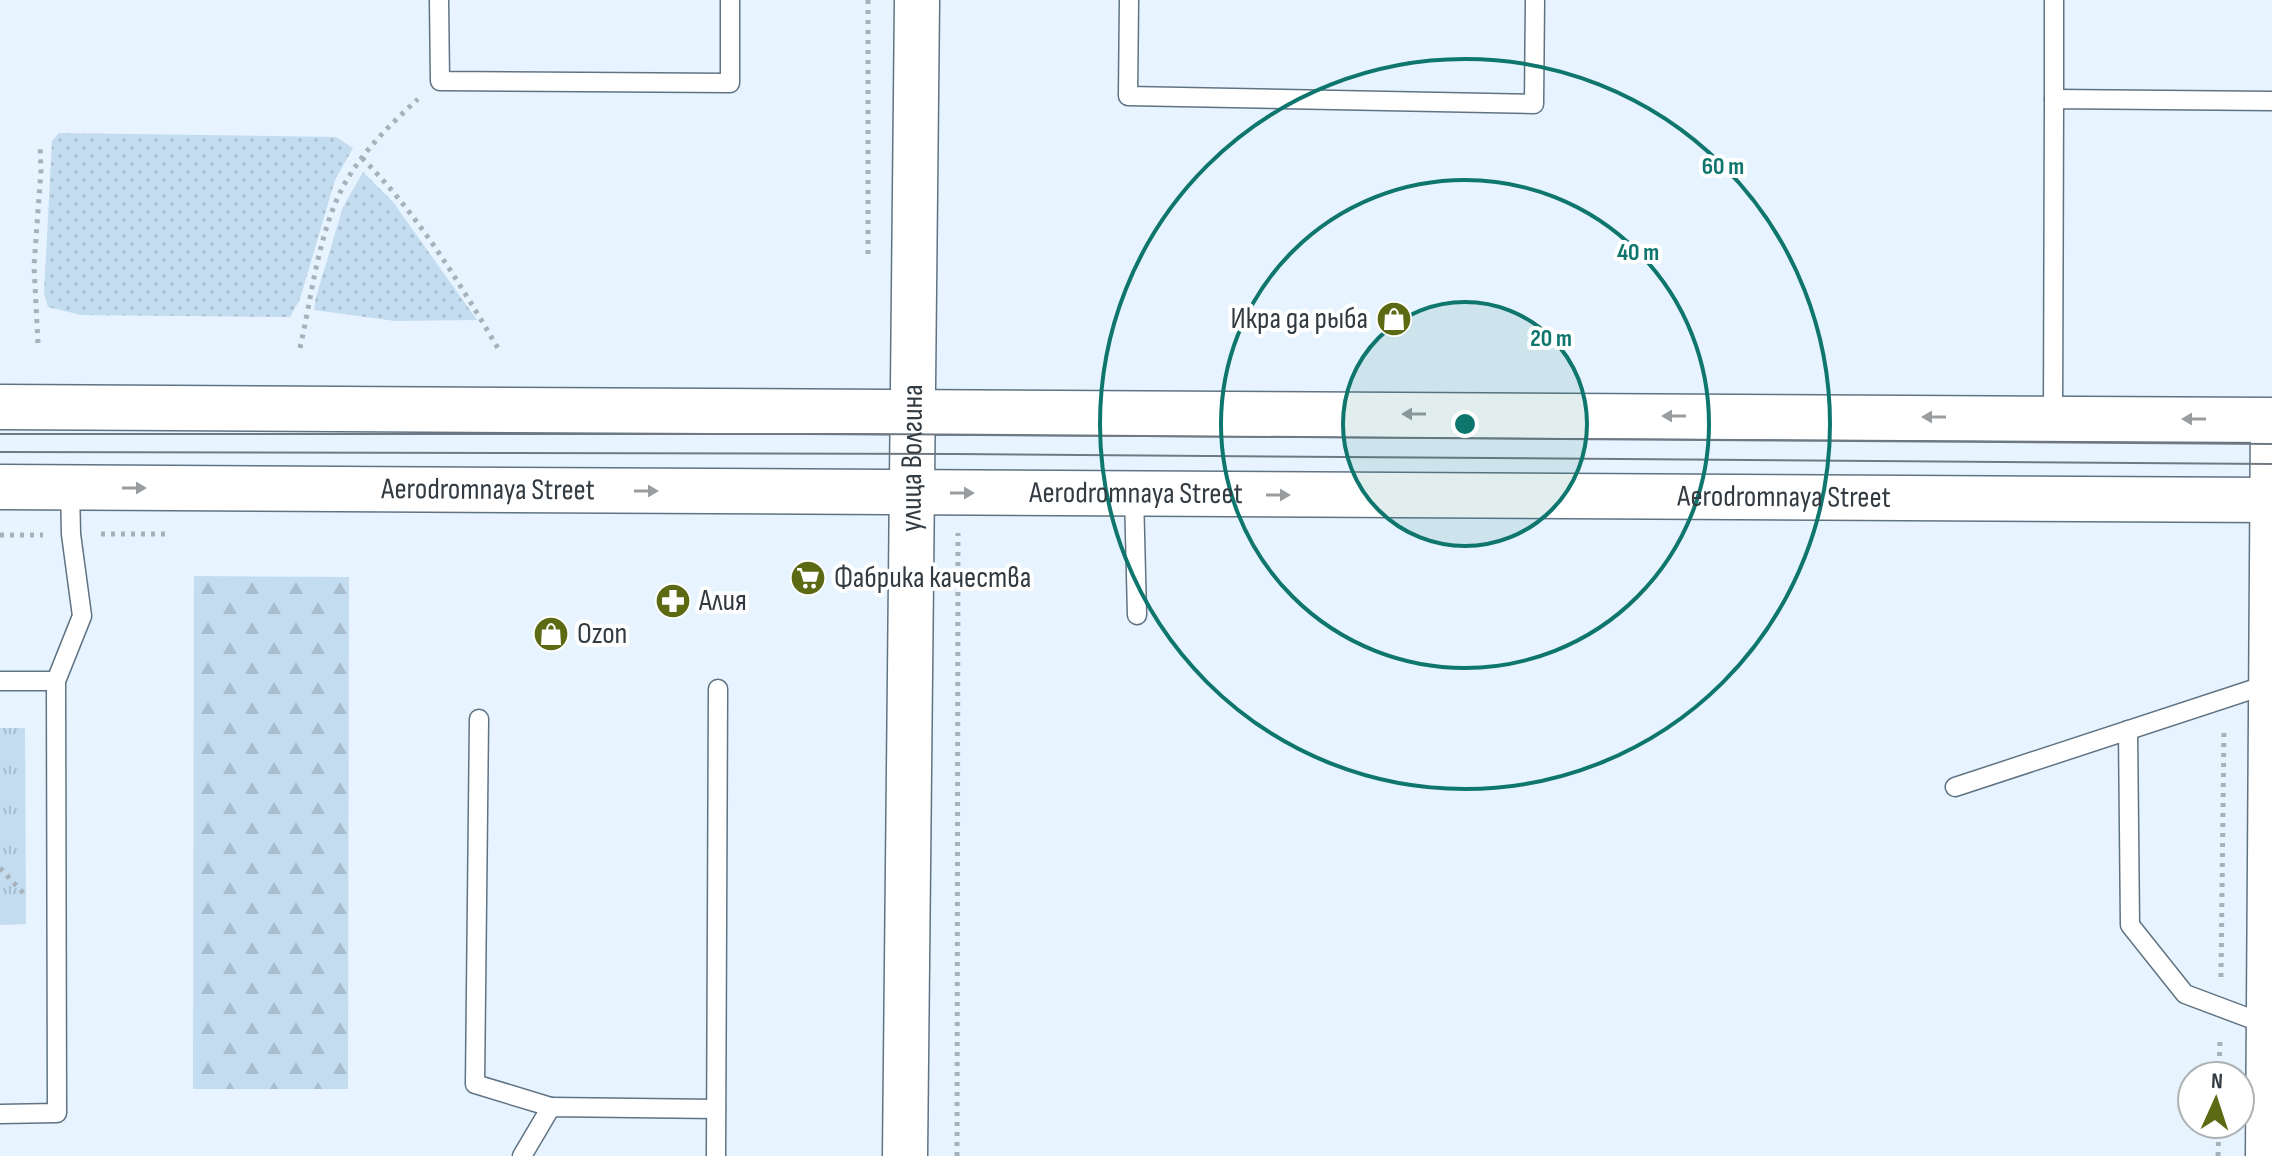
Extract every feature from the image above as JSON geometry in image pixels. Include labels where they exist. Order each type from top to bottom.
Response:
[{"type":"main road","name":"улица Волгина","points":[[905,1156],[917,0]]},
{"type":"main road","points":[[0,407],[2271,420]]},
{"type":"main road","name":"Aerodromnaya Street","points":[[0,487],[2270,500]]},
{"type":"street","points":[[2264,1156],[2269,955],[2271,420]]},
{"type":"lane","points":[[439,0],[440,81],[730,83],[730,0]]},
{"type":"lane","points":[[1129,0],[1128,96],[1534,104],[1535,0]]},
{"type":"lane","points":[[2053,418],[2054,0]]},
{"type":"lane","points":[[2054,99],[2272,101]]},
{"type":"lane","points":[[0,1114],[57,1113],[56,681],[82,616],[71,534],[70,488]]},
{"type":"lane","points":[[1134,494],[1137,615]]},
{"type":"lane","points":[[0,681],[56,681]]},
{"type":"lane","points":[[1955,787],[2269,684]]},
{"type":"lane","points":[[716,1156],[718,689]]},
{"type":"lane","points":[[479,719],[475,1084],[551,1107],[716,1109]]},
{"type":"lane","points":[[2128,730],[2130,925],[2185,994],[2265,1024]]},
{"type":"lane","points":[[522,1156],[551,1107]]},
{"type":"path","points":[[300,348],[320,256],[337,198],[362,158],[391,124],[440,81]]},
{"type":"path","points":[[38,343],[34,266],[40,144]]},
{"type":"path","points":[[362,158],[394,190],[424,231],[460,283],[499,350]]},
{"type":"path","points":[[957,1156],[958,534]]},
{"type":"path","points":[[2219,1060],[2225,698]]},
{"type":"green space","points":[[59,133],[336,137],[353,148],[335,180],[300,299],[290,317],[81,315],[48,307],[44,293],[52,141]]},
{"type":"green space","points":[[363,172],[393,202],[477,320],[395,321],[314,310],[343,207]]},
{"type":"green space","points":[[194,576],[349,577],[348,1089],[193,1089]]},
{"type":"green space","points":[[0,728],[25,728],[26,924],[0,925]]},
{"type":"tram line","points":[[0,434],[868,434],[2272,444]]},
{"type":"tram line","points":[[0,452],[957,454],[2272,464]]},
{"type":"place","name":"Икра да рыба","points":[[1394,319]]},
{"type":"place","name":"Фабрика качества","points":[[808,578]]},
{"type":"place","name":"Алия","points":[[673,601]]},
{"type":"place","name":"Ozon","points":[[551,634]]}]
